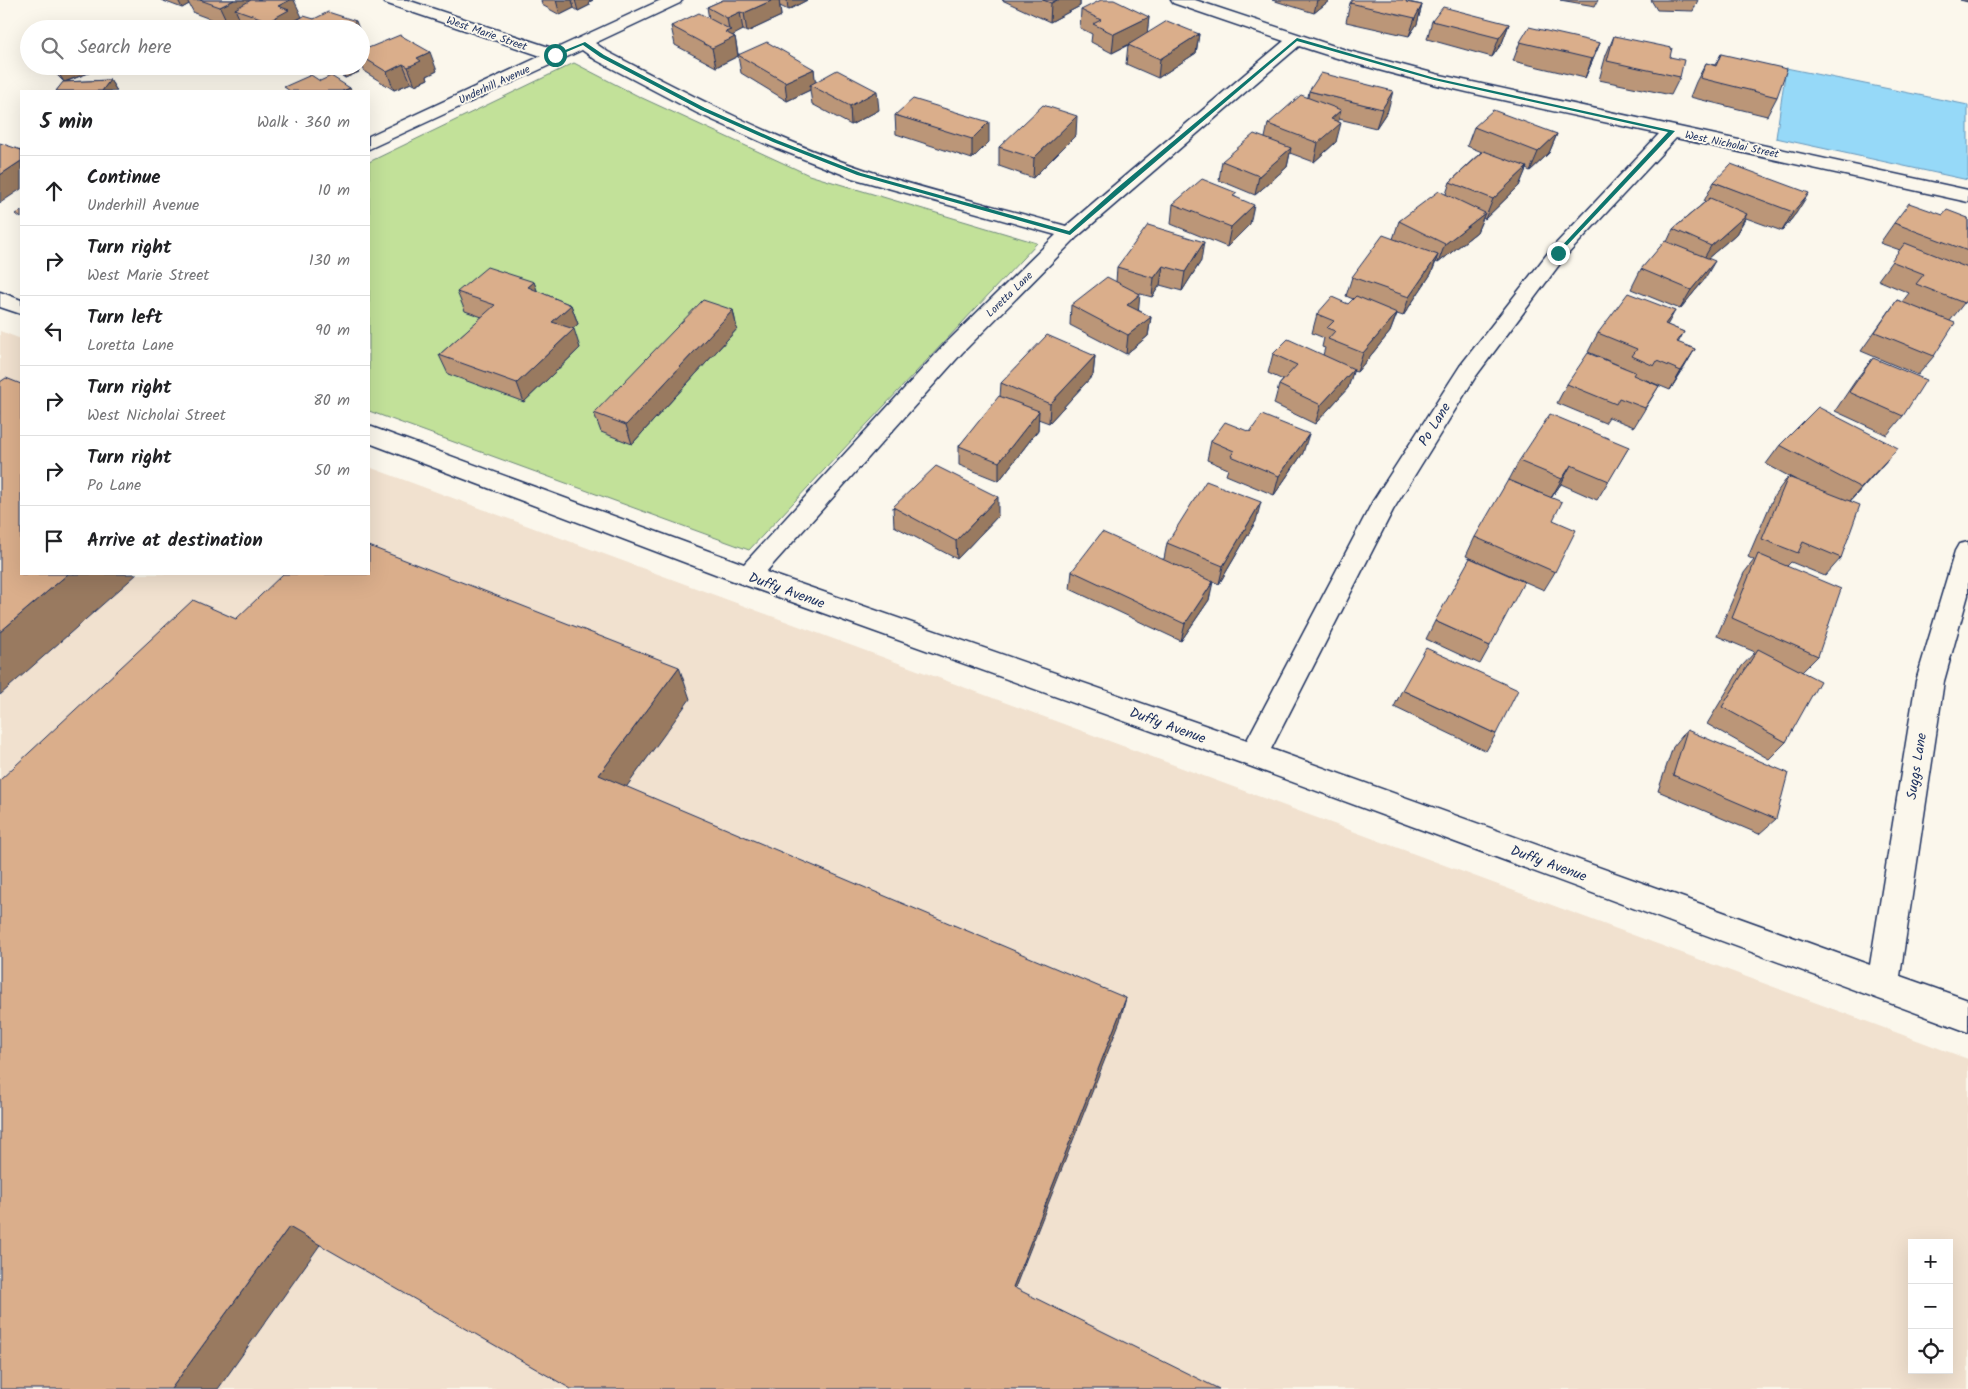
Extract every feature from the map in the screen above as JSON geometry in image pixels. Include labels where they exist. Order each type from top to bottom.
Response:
[{"type":"street","name":"West Marie Street","points":[[391,0],[555,55]]},
{"type":"street","name":"Underhill Avenue","points":[[370,143],[674,0]]},
{"type":"street","name":"West Nicholai Street","points":[[1179,0],[1297,40],[1434,79],[1968,196]]},
{"type":"street","name":"Loretta Lane","points":[[748,576],[954,348],[1070,234],[1119,190],[1297,40]]},
{"type":"street","points":[[584,43],[602,56],[703,109],[784,145],[859,174],[1070,234]]},
{"type":"street","name":"Po Lane","points":[[1254,756],[1382,507],[1468,371],[1558,253],[1672,131]]},
{"type":"street","points":[[0,299],[20,307]]},
{"type":"street","name":"Duffy Avenue","points":[[370,434],[748,576],[1254,756],[1968,1016]]},
{"type":"street","name":"Suggs Lane","points":[[1883,984],[1930,680],[1968,551]]},
{"type":"shaded area","points":[[0,331],[20,339],[20,575],[370,575],[370,467],[1968,1059],[1968,1389],[0,1389]]},
{"type":"green space","points":[[574,63],[640,97],[809,175],[1037,243],[749,550],[370,411],[370,162]]},
{"type":"water","points":[[1786,68],[1968,105],[1968,180],[1776,138]]},
{"type":"building","points":[[200,0],[234,0],[220,7]]},
{"type":"building","points":[[251,0],[290,0],[278,6],[289,10],[271,20],[235,9]]},
{"type":"building","points":[[723,0],[773,0],[744,13],[740,12],[727,18],[707,7]]},
{"type":"building","points":[[1043,0],[1057,0],[1051,3]]},
{"type":"building","points":[[1101,0],[1114,0],[1149,17],[1114,34],[1093,24],[1101,20],[1081,10]]},
{"type":"building","points":[[1352,0],[1407,0],[1406,2],[1422,5],[1415,18],[1350,3]]},
{"type":"building","points":[[1443,7],[1509,24],[1499,38],[1432,21]]},
{"type":"building","points":[[328,12],[353,20],[297,20],[304,16],[314,19]]},
{"type":"building","points":[[699,13],[731,30],[725,32],[735,37],[712,48],[671,26]]},
{"type":"building","points":[[1167,21],[1199,34],[1160,59],[1128,45]]},
{"type":"building","points":[[1529,27],[1600,43],[1592,59],[1520,42]]},
{"type":"building","points":[[400,35],[430,52],[417,58],[421,61],[408,67],[403,64],[387,72],[370,62],[370,47]]},
{"type":"building","points":[[1614,36],[1672,48],[1670,57],[1684,60],[1680,77],[1607,61]]},
{"type":"building","points":[[767,42],[814,69],[785,82],[738,55]]},
{"type":"building","points":[[1721,54],[1787,69],[1777,97],[1700,78],[1706,63],[1716,66]]},
{"type":"building","points":[[837,70],[877,91],[850,106],[810,85]]},
{"type":"building","points":[[1321,73],[1393,91],[1382,109],[1309,91]]},
{"type":"building","points":[[311,75],[320,81],[331,76],[350,88],[345,90],[288,90],[284,87]]},
{"type":"building","points":[[110,80],[103,90],[57,90],[63,82]]},
{"type":"building","points":[[1301,95],[1341,110],[1331,119],[1341,123],[1318,143],[1268,124]]},
{"type":"building","points":[[913,99],[989,122],[972,139],[895,115]]},
{"type":"building","points":[[1043,105],[1077,116],[1034,158],[999,147]]},
{"type":"building","points":[[1493,110],[1557,134],[1538,152],[1474,127]]},
{"type":"building","points":[[1254,134],[1291,148],[1259,176],[1222,161]]},
{"type":"building","points":[[0,143],[20,150],[20,162],[0,175]]},
{"type":"building","points":[[1484,151],[1527,167],[1493,199],[1450,182]]},
{"type":"building","points":[[1731,164],[1809,193],[1793,212],[1714,182]]},
{"type":"building","points":[[1202,179],[1237,193],[1233,196],[1254,205],[1231,227],[1173,204]]},
{"type":"building","points":[[1439,191],[1485,213],[1445,244],[1399,221]]},
{"type":"building","points":[[1710,198],[1747,214],[1711,246],[1673,229]]},
{"type":"building","points":[[1909,203],[1943,215],[1947,210],[1968,218],[1968,251],[1894,223]]},
{"type":"building","points":[[1148,225],[1204,242],[1185,272],[1163,266],[1154,278],[1117,267]]},
{"type":"building","points":[[1383,235],[1438,255],[1409,297],[1352,277]]},
{"type":"building","points":[[1665,241],[1715,261],[1691,290],[1641,269]]},
{"type":"building","points":[[1905,243],[1968,268],[1968,298],[1964,303],[1916,284],[1924,274],[1891,261]]},
{"type":"building","points":[[487,267],[534,282],[528,287],[571,305],[552,322],[574,329],[517,383],[439,355],[495,305],[457,292]]},
{"type":"building","points":[[1107,277],[1140,294],[1127,305],[1151,317],[1128,335],[1071,305]]},
{"type":"building","points":[[1628,293],[1675,311],[1665,324],[1684,332],[1677,342],[1695,349],[1681,371],[1657,361],[1654,366],[1632,356],[1637,349],[1598,333]]},
{"type":"building","points":[[1356,296],[1397,313],[1363,353],[1328,339],[1335,331],[1327,328],[1334,321],[1317,314],[1332,297],[1348,304]]},
{"type":"building","points":[[703,300],[733,310],[626,425],[594,413]]},
{"type":"building","points":[[1897,300],[1955,323],[1934,356],[1875,332]]},
{"type":"building","points":[[1047,335],[1095,356],[1050,404],[1001,383]]},
{"type":"building","points":[[1288,339],[1354,369],[1321,405],[1279,385],[1297,365],[1273,354]]},
{"type":"building","points":[[1588,353],[1635,372],[1633,375],[1659,386],[1645,408],[1619,398],[1616,404],[1567,384]]},
{"type":"building","points":[[1873,358],[1926,380],[1903,416],[1849,392]]},
{"type":"building","points":[[6,378],[20,384],[20,575],[67,575],[0,632],[0,382]]},
{"type":"building","points":[[999,396],[1039,411],[999,462],[959,446]]},
{"type":"building","points":[[1818,407],[1898,448],[1861,488],[1780,445]]},
{"type":"building","points":[[1550,414],[1629,447],[1609,481],[1571,465],[1562,479],[1519,461]]},
{"type":"building","points":[[1262,415],[1309,434],[1279,476],[1231,456],[1234,451],[1211,441],[1225,422],[1250,432]]},
{"type":"building","points":[[936,466],[998,497],[956,541],[893,507]]},
{"type":"building","points":[[1788,477],[1860,505],[1841,558],[1803,542],[1798,553],[1762,539]]},
{"type":"building","points":[[1508,480],[1562,502],[1553,520],[1576,530],[1555,572],[1475,537]]},
{"type":"building","points":[[1206,481],[1261,502],[1223,566],[1167,543]]},
{"type":"building","points":[[1102,532],[1213,582],[1185,624],[1072,571]]},
{"type":"building","points":[[370,546],[679,667],[599,775],[1126,998],[1013,1287],[1219,1389],[571,1389],[289,1227],[171,1389],[0,1389],[0,780],[193,600],[236,619],[282,575],[370,575]]},
{"type":"building","points":[[1758,554],[1841,589],[1818,656],[1732,618]]},
{"type":"building","points":[[1470,558],[1524,582],[1490,646],[1435,621]]},
{"type":"building","points":[[1426,648],[1518,690],[1496,734],[1402,690]]},
{"type":"building","points":[[1758,649],[1820,681],[1786,742],[1722,707]]},
{"type":"building","points":[[1687,730],[1788,773],[1776,819],[1673,775]]},
{"type":"route","points":[[555,55],[584,43],[602,56],[703,109],[775,141],[859,174],[1070,234],[1119,190],[1297,40],[1343,55],[1434,79],[1672,131],[1558,253]]}]
